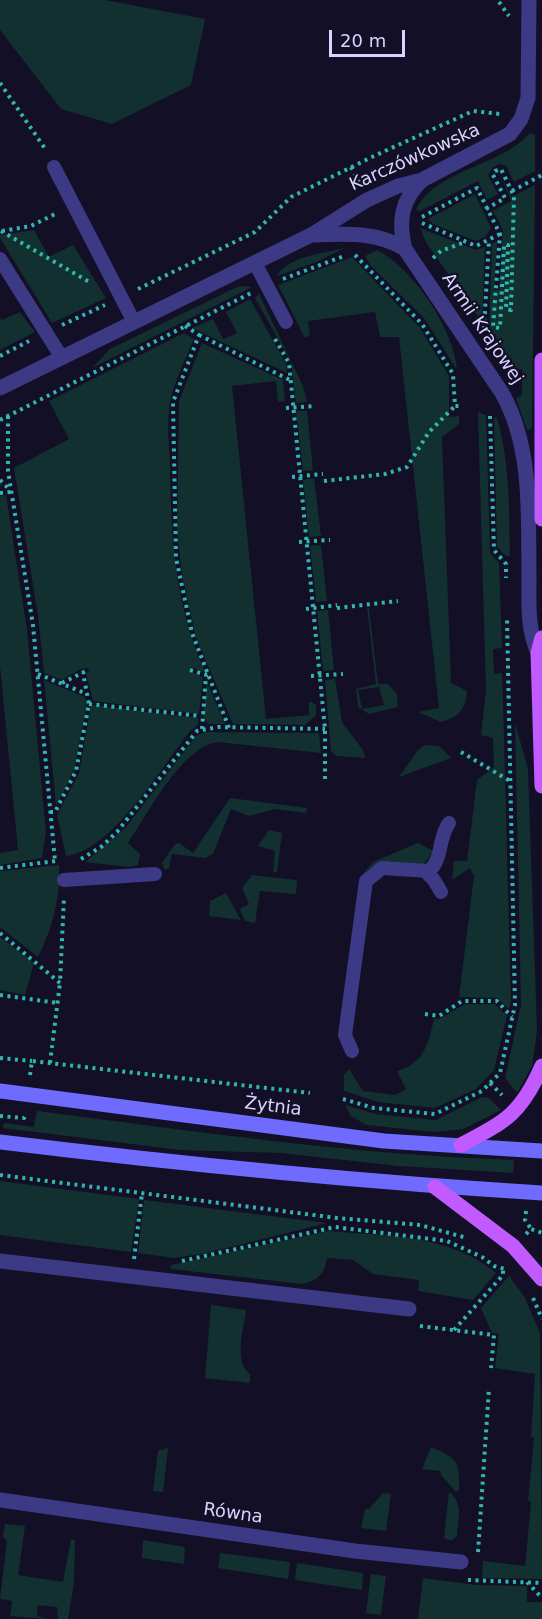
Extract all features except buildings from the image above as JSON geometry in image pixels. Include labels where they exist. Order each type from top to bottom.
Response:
[{"type":"main road","points":[[542,360],[542,519]]},
{"type":"main road","points":[[540,646],[542,786]]},
{"type":"main road","points":[[461,1145],[502,1123],[517,1110],[531,1091],[542,1066]]},
{"type":"main road","points":[[435,1186],[513,1246],[542,1279]]},
{"type":"street","name":"Karczówkowska","points":[[0,388],[311,235],[367,200],[398,186],[422,180],[495,143],[516,126],[528,98],[529,0]]},
{"type":"street","name":"Armii Krajowej","points":[[422,180],[409,195],[401,216],[400,233],[405,249],[502,393],[514,416],[526,471],[529,627],[540,646]]},
{"type":"street","name":"Karczówkowska","points":[[311,235],[383,238],[405,249]]},
{"type":"street","name":"Żytnia","points":[[0,1091],[384,1141],[542,1150]]},
{"type":"street","points":[[0,1142],[196,1166],[542,1193]]},
{"type":"street","points":[[0,1261],[409,1309]]},
{"type":"street","name":"Równa","points":[[0,1500],[355,1551],[461,1562]]},
{"type":"lane","points":[[54,167],[72,200],[116,299],[134,322]]},
{"type":"lane","points":[[0,259],[62,358]]},
{"type":"lane","points":[[255,263],[286,322]]},
{"type":"lane","points":[[352,1051],[345,1035],[366,881],[382,868],[425,871],[435,866],[443,832],[449,823]]},
{"type":"lane","points":[[425,871],[441,892]]},
{"type":"lane","points":[[64,880],[155,873]]},
{"type":"lane","points":[[333,1037],[346,1026]]},
{"type":"path","points":[[499,2],[502,9],[516,23]]},
{"type":"path","points":[[0,83],[42,143],[54,167]]},
{"type":"path","points":[[0,356],[255,232],[291,197],[367,159],[473,111],[506,114]]},
{"type":"path","points":[[486,209],[505,198],[493,175],[497,170],[503,170],[514,196],[511,310],[506,309],[508,245],[504,245],[500,327],[494,327],[500,234],[486,209],[477,188],[418,221],[476,246],[500,234]]},
{"type":"path","points":[[512,190],[542,175]]},
{"type":"path","points":[[1,231],[31,225],[46,219],[72,200]]},
{"type":"path","points":[[1,231],[56,261],[116,299]]},
{"type":"path","points":[[484,333],[489,240]]},
{"type":"path","points":[[432,258],[441,251],[465,242]]},
{"type":"path","points":[[277,281],[353,252],[422,324],[453,374],[457,406],[429,432],[407,467],[385,474],[324,481]]},
{"type":"path","points":[[0,420],[256,290]]},
{"type":"path","points":[[250,294],[255,304]]},
{"type":"path","points":[[185,326],[290,381]]},
{"type":"path","points":[[272,334],[289,363],[289,408],[299,476],[309,608],[320,676],[325,729],[325,782]]},
{"type":"path","points":[[199,335],[173,402],[173,478],[179,579],[192,633],[230,728]]},
{"type":"path","points":[[289,408],[316,406]]},
{"type":"path","points":[[488,412],[494,550],[506,564],[506,586]]},
{"type":"path","points":[[8,416],[8,471],[32,619],[55,861]]},
{"type":"path","points":[[292,477],[323,474]]},
{"type":"path","points":[[0,480],[11,492]]},
{"type":"path","points":[[0,494],[11,492]]},
{"type":"path","points":[[299,542],[330,540]]},
{"type":"path","points":[[309,608],[398,601]]},
{"type":"path","points":[[343,1099],[374,1107],[435,1114],[482,1091],[500,1073],[515,1005],[507,609]]},
{"type":"path","points":[[61,684],[88,670]]},
{"type":"path","points":[[190,670],[207,675]]},
{"type":"path","points":[[50,812],[56,812],[76,771],[89,704],[83,673]]},
{"type":"path","points":[[38,674],[87,695]]},
{"type":"path","points":[[311,676],[344,674]]},
{"type":"path","points":[[202,729],[201,716],[207,675]]},
{"type":"path","points":[[89,704],[201,716]]},
{"type":"path","points":[[0,868],[82,859],[117,832],[193,734],[202,729],[325,729]]},
{"type":"path","points":[[461,752],[510,782]]},
{"type":"path","points":[[50,1063],[60,983],[63,861]]},
{"type":"path","points":[[0,933],[60,983]]},
{"type":"path","points":[[0,994],[58,1003]]},
{"type":"path","points":[[425,1014],[439,1016],[462,1001],[497,1001],[512,1017]]},
{"type":"path","points":[[0,1058],[310,1093]]},
{"type":"path","points":[[30,1081],[32,1061]]},
{"type":"path","points":[[490,1083],[510,1102]]},
{"type":"path","points":[[0,1116],[24,1118],[26,1109]]},
{"type":"path","points":[[0,1175],[420,1225],[475,1243]]},
{"type":"path","points":[[134,1262],[142,1193]]},
{"type":"path","points":[[526,1208],[525,1220],[531,1229]]},
{"type":"path","points":[[175,1262],[335,1227],[447,1241],[482,1257],[497,1268],[512,1268]]},
{"type":"path","points":[[491,1368],[494,1335],[453,1330],[503,1275]]},
{"type":"path","points":[[478,1557],[489,1388]]},
{"type":"path","points":[[477,1573],[477,1582]]},
{"type":"path","points":[[527,1582],[542,1598]]},
{"type":"green space","points":[[0,0],[105,0],[205,19],[191,85],[112,124],[61,109],[0,30]]},
{"type":"green space","points":[[530,133],[535,134],[535,171],[514,182],[506,166],[500,164],[493,167],[488,175],[498,194],[487,200],[478,181],[420,211],[416,210],[437,186],[503,153]]},
{"type":"green space","points":[[500,174],[511,197],[535,185],[532,427],[530,430],[527,430],[516,398],[522,395],[522,369],[511,369],[489,332],[492,243],[497,241],[494,290],[499,290],[503,230],[493,211],[511,201]]},
{"type":"green space","points":[[475,194],[491,228],[485,237],[476,241],[433,224],[428,219]]},
{"type":"green space","points":[[420,228],[476,250],[485,247],[482,322],[427,244]]},
{"type":"green space","points":[[34,230],[49,257],[73,245],[106,298],[52,323],[0,238],[0,235]]},
{"type":"green space","points":[[345,248],[316,262],[277,276],[282,269],[298,260]]},
{"type":"green space","points":[[377,250],[404,271],[430,302],[449,337],[457,370],[424,318],[370,265],[365,256]]},
{"type":"green space","points":[[352,257],[420,328],[449,376],[449,417],[459,416],[459,424],[442,437],[451,683],[467,691],[465,703],[460,712],[441,722],[418,712],[439,708],[399,337],[380,337],[375,312],[308,321],[310,335],[305,338],[278,285]]},
{"type":"green space","points":[[237,287],[252,287],[92,368],[110,349]]},
{"type":"green space","points":[[259,294],[303,386],[307,402],[296,403],[291,362],[255,298]]},
{"type":"green space","points":[[250,299],[286,364],[287,373],[192,328],[213,319],[223,339],[237,333],[226,312]]},
{"type":"green space","points":[[20,312],[35,332],[0,350],[0,318],[2,320]]},
{"type":"green space","points":[[184,333],[194,339],[171,398],[168,430],[176,569],[187,620],[205,672],[190,667],[191,672],[203,677],[199,714],[93,701],[86,673],[89,672],[88,668],[79,670],[62,680],[44,673],[38,616],[14,468],[69,439],[49,401]]},
{"type":"green space","points":[[202,343],[283,380],[285,401],[278,402],[276,381],[232,386],[266,719],[309,715],[309,702],[312,702],[316,705],[316,715],[305,725],[233,724],[196,638],[182,575],[177,531],[179,401]]},
{"type":"green space","points":[[296,411],[307,411],[313,470],[303,471]]},
{"type":"green space","points":[[478,412],[486,415],[490,553],[499,563],[502,648],[493,649],[494,674],[502,673],[511,1002],[509,1009],[497,998],[459,997],[474,876],[470,868],[452,880],[454,861],[467,861],[477,780],[494,767],[493,738],[481,735],[486,691]]},
{"type":"green space","points":[[494,417],[497,418],[507,469],[510,556],[506,556],[497,547]]},
{"type":"green space","points":[[314,478],[321,536],[309,537],[303,480]]},
{"type":"green space","points":[[6,495],[27,630],[46,832],[42,858],[0,865],[0,853],[18,850],[0,666],[0,496]]},
{"type":"green space","points":[[321,545],[327,601],[316,602],[310,546]]},
{"type":"green space","points":[[367,608],[369,608],[378,684],[388,684],[397,694],[398,707],[369,714],[358,707],[356,689],[376,684]],"holes":[[[379,687],[384,705],[362,709],[358,690]]]},
{"type":"green space","points":[[328,610],[334,670],[323,671],[317,611]]},
{"type":"green space","points":[[335,679],[342,722],[363,750],[365,758],[336,756],[331,751],[325,680]]},
{"type":"green space","points":[[44,680],[85,697],[87,705],[74,770],[56,806]]},
{"type":"green space","points":[[207,682],[225,724],[208,724],[203,715]]},
{"type":"green space","points":[[91,705],[198,718],[198,725],[190,731],[118,824],[83,851],[66,856],[57,815],[79,773]]},
{"type":"green space","points":[[515,723],[528,769],[537,1031],[532,1066],[517,1093],[505,1078],[521,1005]]},
{"type":"green space","points":[[205,732],[319,733],[321,753],[218,742],[205,746],[192,755],[167,783],[128,843],[140,854],[138,865],[128,867],[85,862],[126,827],[196,736]]},
{"type":"green space","points":[[425,745],[439,746],[451,758],[399,777],[418,750]]},
{"type":"green space","points":[[230,798],[307,808],[306,813],[275,809],[249,816],[231,809],[213,854],[205,858],[172,854],[169,868],[165,870],[162,863],[175,844],[179,843],[193,853]]},
{"type":"green space","points":[[269,830],[282,833],[277,872],[273,872],[275,851],[258,846]]},
{"type":"green space","points":[[418,843],[433,851],[424,864],[397,862],[380,864],[366,871],[359,878],[373,862]]},
{"type":"green space","points":[[59,865],[59,888],[55,911],[38,957],[0,927],[0,871]]},
{"type":"green space","points":[[252,875],[297,880],[296,894],[260,891],[255,923],[245,921],[240,909],[249,904],[242,888]]},
{"type":"green space","points":[[226,893],[241,920],[209,916],[210,901]]},
{"type":"green space","points":[[0,937],[34,963],[25,995],[0,990]]},
{"type":"green space","points":[[465,1004],[495,1004],[507,1016],[494,1070],[476,1089],[435,1108],[378,1102],[344,1091],[344,1075],[349,1069],[363,1091],[395,1095],[406,1089],[397,1071],[406,1068],[419,1058],[427,1045],[434,1019],[439,1019]]},
{"type":"green space","points":[[482,1097],[489,1098],[501,1110],[463,1129],[434,1132],[366,1125],[351,1116],[345,1105],[376,1114],[436,1120]]},
{"type":"green space","points":[[37,1111],[334,1148],[514,1160],[513,1173],[399,1166],[281,1153],[180,1150],[3,1128],[4,1123],[34,1127]]},
{"type":"green space","points":[[0,1181],[139,1199],[131,1252],[0,1235]]},
{"type":"green space","points":[[144,1200],[327,1223],[207,1253],[174,1258],[138,1253]]},
{"type":"green space","points":[[328,1231],[394,1236],[438,1244],[478,1260],[496,1273],[473,1300],[418,1291],[419,1280],[373,1274],[353,1260],[327,1258],[320,1276],[302,1284],[171,1269],[171,1265]]},
{"type":"green space","points":[[509,1276],[524,1296],[540,1333],[542,1579],[482,1578],[483,1561],[525,1566],[531,1502],[528,1501],[534,1438],[531,1437],[535,1374],[495,1368],[499,1334],[492,1333],[481,1308]]},
{"type":"green space","points":[[211,1305],[246,1310],[241,1353],[245,1369],[250,1374],[250,1383],[205,1378]]},
{"type":"green space","points":[[431,1447],[447,1454],[455,1462],[459,1473],[459,1491],[455,1491],[441,1475],[441,1471],[422,1469]]},
{"type":"green space","points":[[168,1448],[163,1492],[153,1491],[158,1451]]},
{"type":"green space","points":[[449,1492],[457,1501],[459,1512],[457,1536],[451,1541],[444,1538]]},
{"type":"green space","points":[[383,1493],[391,1494],[386,1531],[361,1528],[365,1509],[369,1509]]},
{"type":"green space","points":[[5,1524],[25,1526],[18,1575],[63,1582],[71,1539],[75,1540],[74,1583],[68,1619],[58,1619],[57,1607],[38,1605],[37,1616],[48,1619],[10,1616],[12,1601],[0,1599],[7,1541],[3,1537]]},
{"type":"green space","points":[[143,1540],[185,1547],[184,1564],[142,1558]]},
{"type":"green space","points":[[220,1553],[290,1562],[288,1579],[218,1568]]},
{"type":"green space","points":[[297,1563],[363,1573],[362,1590],[295,1580]]},
{"type":"green space","points":[[371,1574],[386,1576],[381,1615],[366,1613]]},
{"type":"green space","points":[[423,1578],[476,1585],[527,1586],[527,1602],[542,1602],[542,1619],[418,1619]]}]
